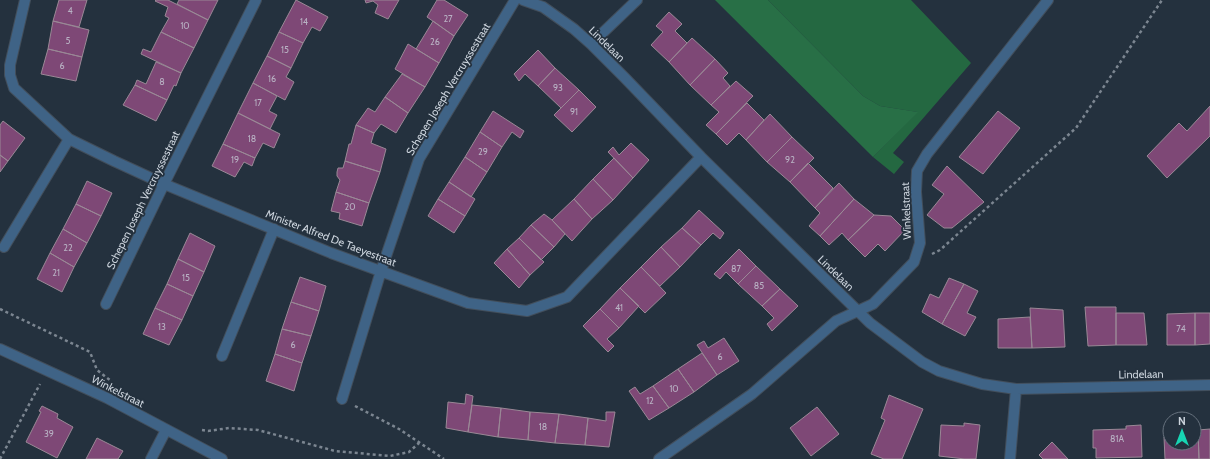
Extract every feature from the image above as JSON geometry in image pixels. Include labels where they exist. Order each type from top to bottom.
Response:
[{"type":"street","points":[[0,80],[10,75],[10,65],[25,0]]},
{"type":"street","name":"Schepen Joseph Vercruyssestraat","points":[[106,304],[256,0]]},
{"type":"street","name":"Schepen Joseph Vercruyssestraat","points":[[342,399],[381,271],[419,159],[515,0]]},
{"type":"street","name":"Lindelaan","points":[[523,0],[543,7],[574,29],[591,44],[701,157],[858,312],[870,323],[922,362],[939,371],[982,384],[1016,388],[1210,385]]},
{"type":"street","points":[[591,44],[637,0]]},
{"type":"street","name":"Winkelstraat","points":[[659,459],[752,394],[836,322],[873,304],[914,262],[920,243],[916,192],[917,171],[919,167],[927,154],[1048,0]]},
{"type":"street","name":"Minister Alfred De Taeyestraat","points":[[10,75],[14,88],[69,139],[164,184],[331,253],[468,303],[527,311],[567,297],[701,157]]},
{"type":"street","points":[[4,246],[69,139]]},
{"type":"street","points":[[222,356],[274,229]]},
{"type":"street","name":"Winkelstraat","points":[[0,349],[107,398],[222,459]]},
{"type":"street","points":[[1010,459],[1016,388]]},
{"type":"street","points":[[151,459],[166,430]]},
{"type":"path","points":[[914,262],[940,250],[1076,128],[1162,0]]},
{"type":"path","points":[[0,309],[90,352],[97,370],[112,382]]},
{"type":"path","points":[[0,459],[47,371]]},
{"type":"path","points":[[342,399],[382,419],[444,459]]},
{"type":"path","points":[[201,430],[208,431],[229,428],[258,430],[335,451],[390,456],[409,452],[419,444]]},
{"type":"green space","points":[[715,0],[768,0],[863,96],[880,106],[918,112],[873,157]]},
{"type":"green space","points":[[768,0],[911,0],[971,63],[893,153],[904,162],[894,174],[873,157],[917,112],[880,106],[863,96]]},
{"type":"building","points":[[59,0],[87,0],[79,27],[53,21]]},
{"type":"building","points":[[168,0],[208,20],[194,48],[161,32],[169,18],[165,16],[168,7],[155,1]]},
{"type":"building","points":[[179,0],[218,0],[208,20],[177,4]]},
{"type":"building","points":[[296,0],[328,17],[320,31],[312,27],[303,43],[279,32]]},
{"type":"building","points":[[365,0],[399,0],[388,19],[375,13],[378,5],[373,1],[366,3]]},
{"type":"building","points":[[437,0],[444,0],[468,15],[454,36],[427,17]]},
{"type":"building","points":[[669,12],[682,24],[675,31],[687,43],[669,62],[651,45],[663,32],[656,26]]},
{"type":"building","points":[[53,21],[89,30],[82,57],[48,49]]},
{"type":"building","points":[[433,21],[454,36],[439,63],[416,49]]},
{"type":"building","points":[[161,32],[194,48],[181,73],[141,54],[143,49],[151,52]]},
{"type":"building","points":[[279,32],[303,43],[291,68],[267,56]]},
{"type":"building","points":[[692,38],[715,59],[690,85],[669,62]]},
{"type":"building","points":[[408,44],[439,63],[425,87],[395,69]]},
{"type":"building","points":[[48,49],[82,57],[76,81],[41,74]]},
{"type":"building","points":[[538,50],[555,68],[538,86],[525,74],[519,81],[514,74]]},
{"type":"building","points":[[267,56],[291,68],[286,77],[294,82],[285,100],[253,83]]},
{"type":"building","points":[[715,59],[728,73],[723,78],[730,86],[711,105],[690,85]]},
{"type":"building","points":[[156,62],[181,73],[176,86],[174,85],[167,100],[135,85],[137,80],[146,84]]},
{"type":"building","points":[[555,68],[579,90],[561,108],[538,86]]},
{"type":"building","points":[[402,74],[425,87],[408,113],[385,97]]},
{"type":"building","points":[[736,81],[753,96],[716,134],[706,125],[719,112],[711,105]]},
{"type":"building","points":[[253,83],[277,96],[269,111],[277,115],[270,129],[238,113]]},
{"type":"building","points":[[135,85],[167,100],[156,121],[123,105]]},
{"type":"building","points":[[579,90],[596,107],[572,132],[554,115]]},
{"type":"building","points":[[385,97],[408,113],[396,133],[381,124],[374,133],[356,125],[368,108],[375,112]]},
{"type":"building","points":[[747,103],[764,120],[746,140],[739,133],[727,145],[716,134]]},
{"type":"building","points":[[1210,106],[1210,136],[1167,178],[1147,156],[1179,123],[1187,131]]},
{"type":"building","points":[[493,111],[524,131],[520,138],[512,132],[502,147],[480,132]]},
{"type":"building","points":[[998,111],[1020,128],[983,174],[959,157]]},
{"type":"building","points":[[238,113],[280,134],[274,148],[263,143],[255,158],[223,144]]},
{"type":"building","points":[[770,114],[792,137],[767,162],[746,140]]},
{"type":"building","points":[[3,121],[25,138],[8,161],[0,155],[0,125]]},
{"type":"building","points":[[356,125],[374,133],[371,143],[386,149],[380,172],[345,161]]},
{"type":"building","points":[[480,132],[502,147],[487,172],[465,157]]},
{"type":"building","points":[[792,137],[814,158],[790,182],[767,162]]},
{"type":"building","points":[[631,143],[649,160],[633,178],[608,152],[613,147],[619,155]]},
{"type":"building","points":[[223,144],[255,158],[252,166],[244,162],[235,177],[212,166]]},
{"type":"building","points":[[0,155],[8,161],[0,172]]},
{"type":"building","points":[[465,157],[487,172],[471,197],[449,182]]},
{"type":"building","points":[[614,158],[633,178],[613,200],[593,179]]},
{"type":"building","points":[[345,161],[380,172],[369,203],[336,192],[340,180],[337,176],[338,168],[343,168]]},
{"type":"building","points":[[808,163],[833,188],[815,208],[790,182]]},
{"type":"building","points":[[947,166],[984,202],[952,228],[944,228],[927,215],[944,194],[932,185]]},
{"type":"building","points":[[593,179],[613,200],[592,219],[574,199]]},
{"type":"building","points":[[87,181],[112,193],[101,216],[76,204]]},
{"type":"building","points":[[449,182],[475,199],[465,216],[438,199]]},
{"type":"building","points":[[839,183],[854,199],[820,236],[809,226],[820,213],[815,208]]},
{"type":"building","points":[[336,192],[369,203],[362,226],[339,219],[340,213],[331,211]]},
{"type":"building","points":[[438,199],[465,216],[454,233],[428,216]]},
{"type":"building","points":[[574,199],[592,219],[572,241],[552,220]]},
{"type":"building","points":[[854,199],[874,215],[848,240],[842,233],[829,245],[820,236]]},
{"type":"building","points":[[76,204],[101,216],[87,243],[63,229]]},
{"type":"building","points":[[699,210],[724,233],[720,239],[713,233],[701,245],[682,228]]},
{"type":"building","points":[[544,214],[565,234],[554,247],[531,225]]},
{"type":"building","points":[[874,215],[891,216],[905,230],[885,251],[878,244],[865,257],[848,240]]},
{"type":"building","points":[[531,225],[554,247],[541,260],[519,238]]},
{"type":"building","points":[[682,228],[701,245],[680,267],[661,247]]},
{"type":"building","points":[[63,229],[87,243],[74,267],[50,253]]},
{"type":"building","points":[[190,233],[215,246],[204,272],[178,259]]},
{"type":"building","points":[[519,238],[544,262],[530,275],[507,249]]},
{"type":"building","points":[[661,247],[680,267],[660,286],[641,267]]},
{"type":"building","points":[[507,249],[530,275],[519,288],[494,263]]},
{"type":"building","points":[[739,249],[756,266],[738,284],[726,272],[720,279],[714,274]]},
{"type":"building","points":[[50,253],[74,267],[62,292],[37,279]]},
{"type":"building","points":[[178,259],[204,272],[193,296],[167,284]]},
{"type":"building","points":[[756,266],[780,289],[762,306],[738,284]]},
{"type":"building","points":[[641,267],[666,293],[645,313],[620,288]]},
{"type":"building","points":[[300,277],[326,286],[319,311],[291,302]]},
{"type":"building","points":[[949,278],[964,284],[942,324],[922,312],[930,294],[939,298]]},
{"type":"building","points":[[167,284],[193,296],[182,320],[155,308]]},
{"type":"building","points":[[964,284],[978,291],[967,313],[976,317],[965,336],[942,324]]},
{"type":"building","points":[[620,288],[639,306],[619,328],[600,309]]},
{"type":"building","points":[[780,289],[798,306],[772,331],[767,324],[774,318],[762,306]]},
{"type":"building","points":[[291,302],[319,311],[311,336],[282,329]]},
{"type":"building","points":[[1085,307],[1116,307],[1116,345],[1088,346]]},
{"type":"building","points":[[155,308],[182,320],[169,345],[143,334]]},
{"type":"building","points":[[1030,308],[1063,310],[1065,347],[1032,348]]},
{"type":"building","points":[[600,309],[619,328],[607,339],[614,346],[608,352],[583,326]]},
{"type":"building","points":[[1116,313],[1144,313],[1147,345],[1116,345]]},
{"type":"building","points":[[1195,313],[1195,345],[1167,345],[1167,314]]},
{"type":"building","points":[[1195,313],[1210,313],[1210,344],[1195,345]]},
{"type":"building","points":[[1030,317],[1032,348],[998,348],[998,319]]},
{"type":"building","points":[[282,329],[311,336],[302,363],[275,354]]},
{"type":"building","points":[[724,338],[739,361],[717,375],[697,345],[704,341],[708,348]]},
{"type":"building","points":[[702,353],[717,375],[694,392],[678,369]]},
{"type":"building","points":[[275,354],[302,363],[294,391],[266,381]]},
{"type":"building","points":[[678,369],[694,392],[669,408],[653,386]]},
{"type":"building","points":[[653,386],[669,408],[649,420],[629,391],[635,387],[640,394]]},
{"type":"building","points":[[466,394],[473,396],[468,432],[446,428],[448,402],[465,404]]},
{"type":"building","points":[[889,395],[923,409],[902,459],[884,459],[871,454],[885,420],[881,418]]},
{"type":"building","points":[[472,405],[501,408],[498,437],[468,432]]},
{"type":"building","points":[[42,406],[58,414],[57,418],[73,427],[57,458],[26,442],[41,412],[39,411]]},
{"type":"building","points":[[817,407],[839,434],[811,456],[790,428]]},
{"type":"building","points":[[501,408],[530,412],[528,440],[498,437]]},
{"type":"building","points":[[530,412],[559,414],[555,443],[528,440]]},
{"type":"building","points":[[606,412],[615,412],[609,447],[585,445],[588,418],[606,421]]},
{"type":"building","points":[[559,414],[588,418],[585,445],[555,443]]},
{"type":"building","points":[[964,423],[980,425],[976,459],[939,456],[941,425],[964,426]]},
{"type":"building","points":[[1141,425],[1142,457],[1096,458],[1096,448],[1093,448],[1093,430],[1126,429],[1126,426]]},
{"type":"building","points":[[1210,429],[1210,459],[1199,459],[1199,451],[1202,451],[1202,430]]},
{"type":"building","points":[[97,438],[123,451],[118,459],[86,459]]},
{"type":"building","points":[[1052,442],[1068,459],[1043,459],[1039,455]]},
{"type":"building","points":[[1165,451],[1199,451],[1199,459],[1165,459]]}]
